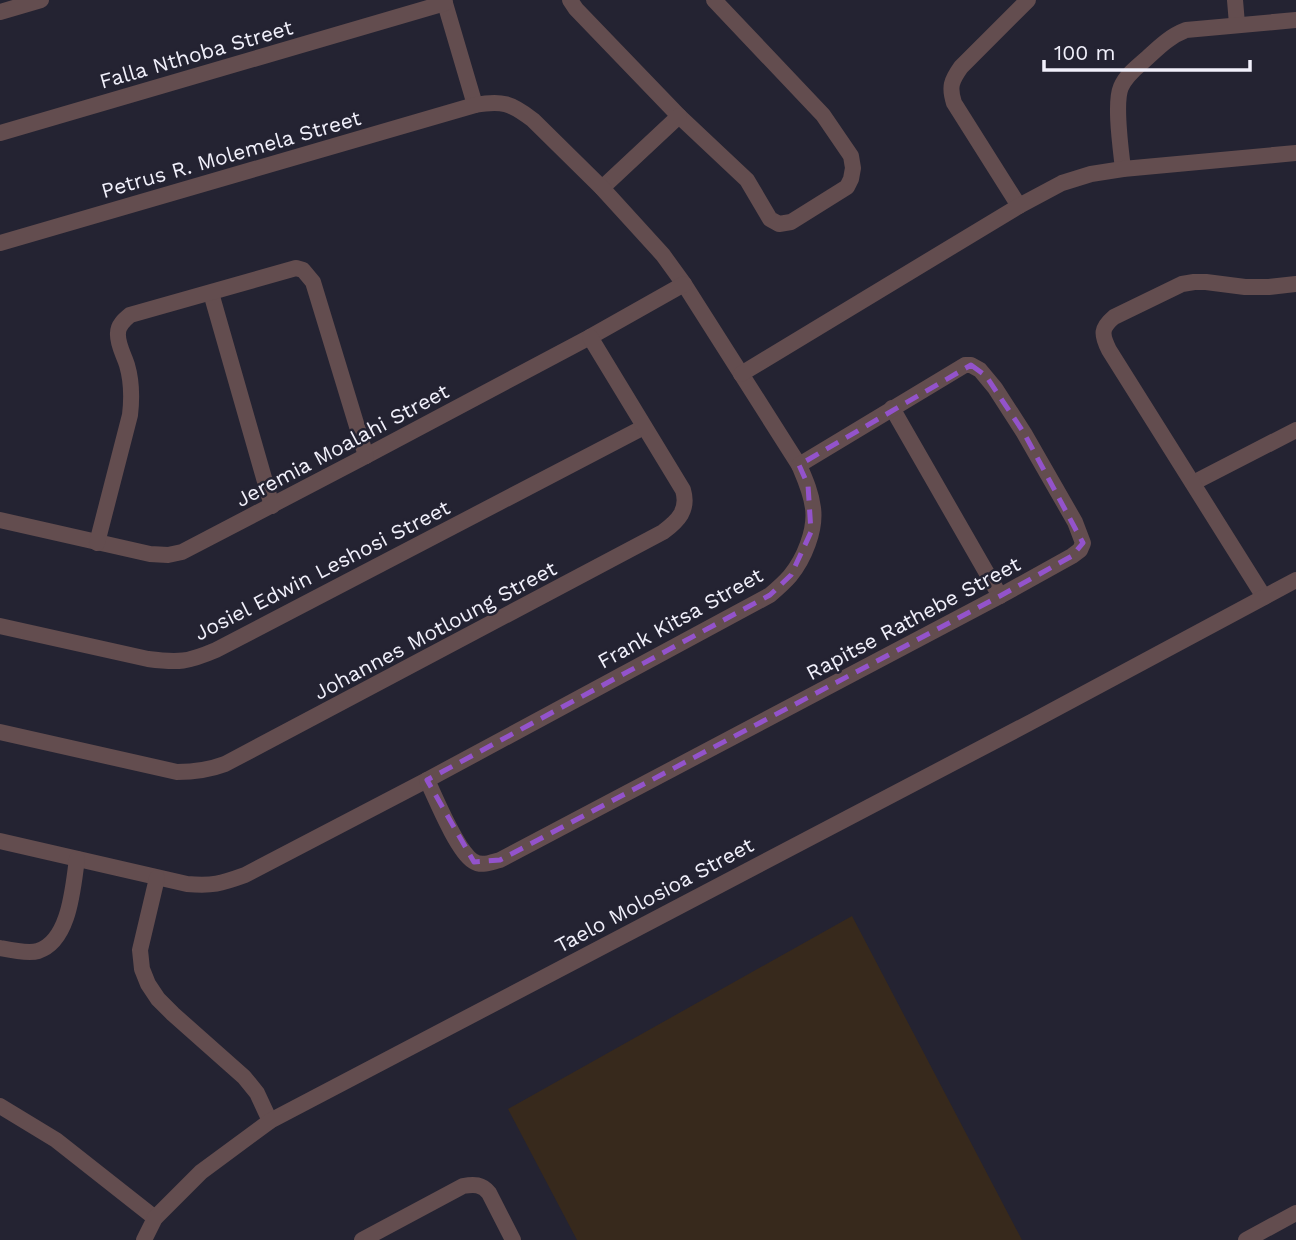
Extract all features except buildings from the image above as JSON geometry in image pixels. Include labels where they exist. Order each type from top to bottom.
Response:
[{"type":"street","points":[[0,12],[41,0]]},
{"type":"street","points":[[569,0],[679,116],[747,180],[770,219],[779,224],[791,222],[848,187],[853,168],[851,156],[823,115],[714,0]]},
{"type":"street","points":[[1020,206],[954,103],[951,93],[954,76],[1028,0]]},
{"type":"street","points":[[1234,0],[1237,24]]},
{"type":"street","points":[[444,2],[475,105]]},
{"type":"street","name":"Falla Nthoba Street","points":[[0,133],[444,2]]},
{"type":"street","points":[[1123,169],[1119,90],[1126,78],[1160,45],[1186,30],[1296,20]]},
{"type":"street","name":"Frank Kitsa Street","points":[[0,841],[187,884],[209,886],[234,879],[427,780],[770,595],[791,575],[803,555],[811,532],[814,510],[808,485],[799,465],[684,284],[663,255],[602,188],[533,120],[509,105],[495,101],[475,105]]},
{"type":"street","name":"Petrus R. Molemela Street","points":[[0,243],[475,105]]},
{"type":"street","points":[[602,188],[679,116]]},
{"type":"street","points":[[741,374],[1062,183],[1091,174],[1123,169],[1296,153]]},
{"type":"street","points":[[97,542],[130,415],[130,379],[118,341],[119,327],[130,315],[296,268],[303,270],[313,282],[366,456]]},
{"type":"street","points":[[1264,597],[1109,350],[1103,331],[1114,317],[1182,284],[1206,282],[1269,287],[1296,284]]},
{"type":"street","name":"Jeremia Moalahi Street","points":[[0,520],[150,554],[168,555],[182,552],[590,337],[684,284]]},
{"type":"street","points":[[211,293],[272,506]]},
{"type":"street","name":"Johannes Motloung Street","points":[[0,732],[177,772],[211,769],[663,532],[682,515],[686,498],[590,337]]},
{"type":"street","name":"Rapitse Rathebe Street","points":[[427,780],[465,854],[474,862],[485,864],[500,860],[1000,596],[1072,556],[1080,550],[1083,543],[1075,523],[1024,433],[986,376],[971,365],[965,365],[799,465]]},
{"type":"street","points":[[892,408],[1000,596]]},
{"type":"street","name":"Josiel Edwin Leshosi Street","points":[[0,626],[148,659],[173,663],[195,659],[644,427]]},
{"type":"street","points":[[1193,483],[1296,430]]},
{"type":"street","name":"Taelo Molosioa Street","points":[[144,1240],[156,1217],[201,1172],[270,1121],[1296,580]]},
{"type":"street","points":[[0,948],[38,951],[56,938],[67,916],[77,859]]},
{"type":"street","points":[[157,878],[140,950],[145,977],[158,999],[244,1077],[257,1093],[270,1121]]},
{"type":"street","points":[[0,1106],[56,1140],[156,1217]]},
{"type":"street","points":[[362,1240],[390,1233],[463,1186],[473,1184],[485,1188],[489,1193],[513,1240]]},
{"type":"street","points":[[1247,1240],[1296,1213]]},
{"type":"highlighted area","points":[[971,365],[986,376],[1024,433],[1083,543],[1072,556],[1000,596],[500,860],[474,862],[427,780],[770,595],[791,575],[811,532],[808,485],[799,465]]},
{"type":"shaded area","points":[[852,916],[1022,1240],[577,1240],[508,1109]]}]
